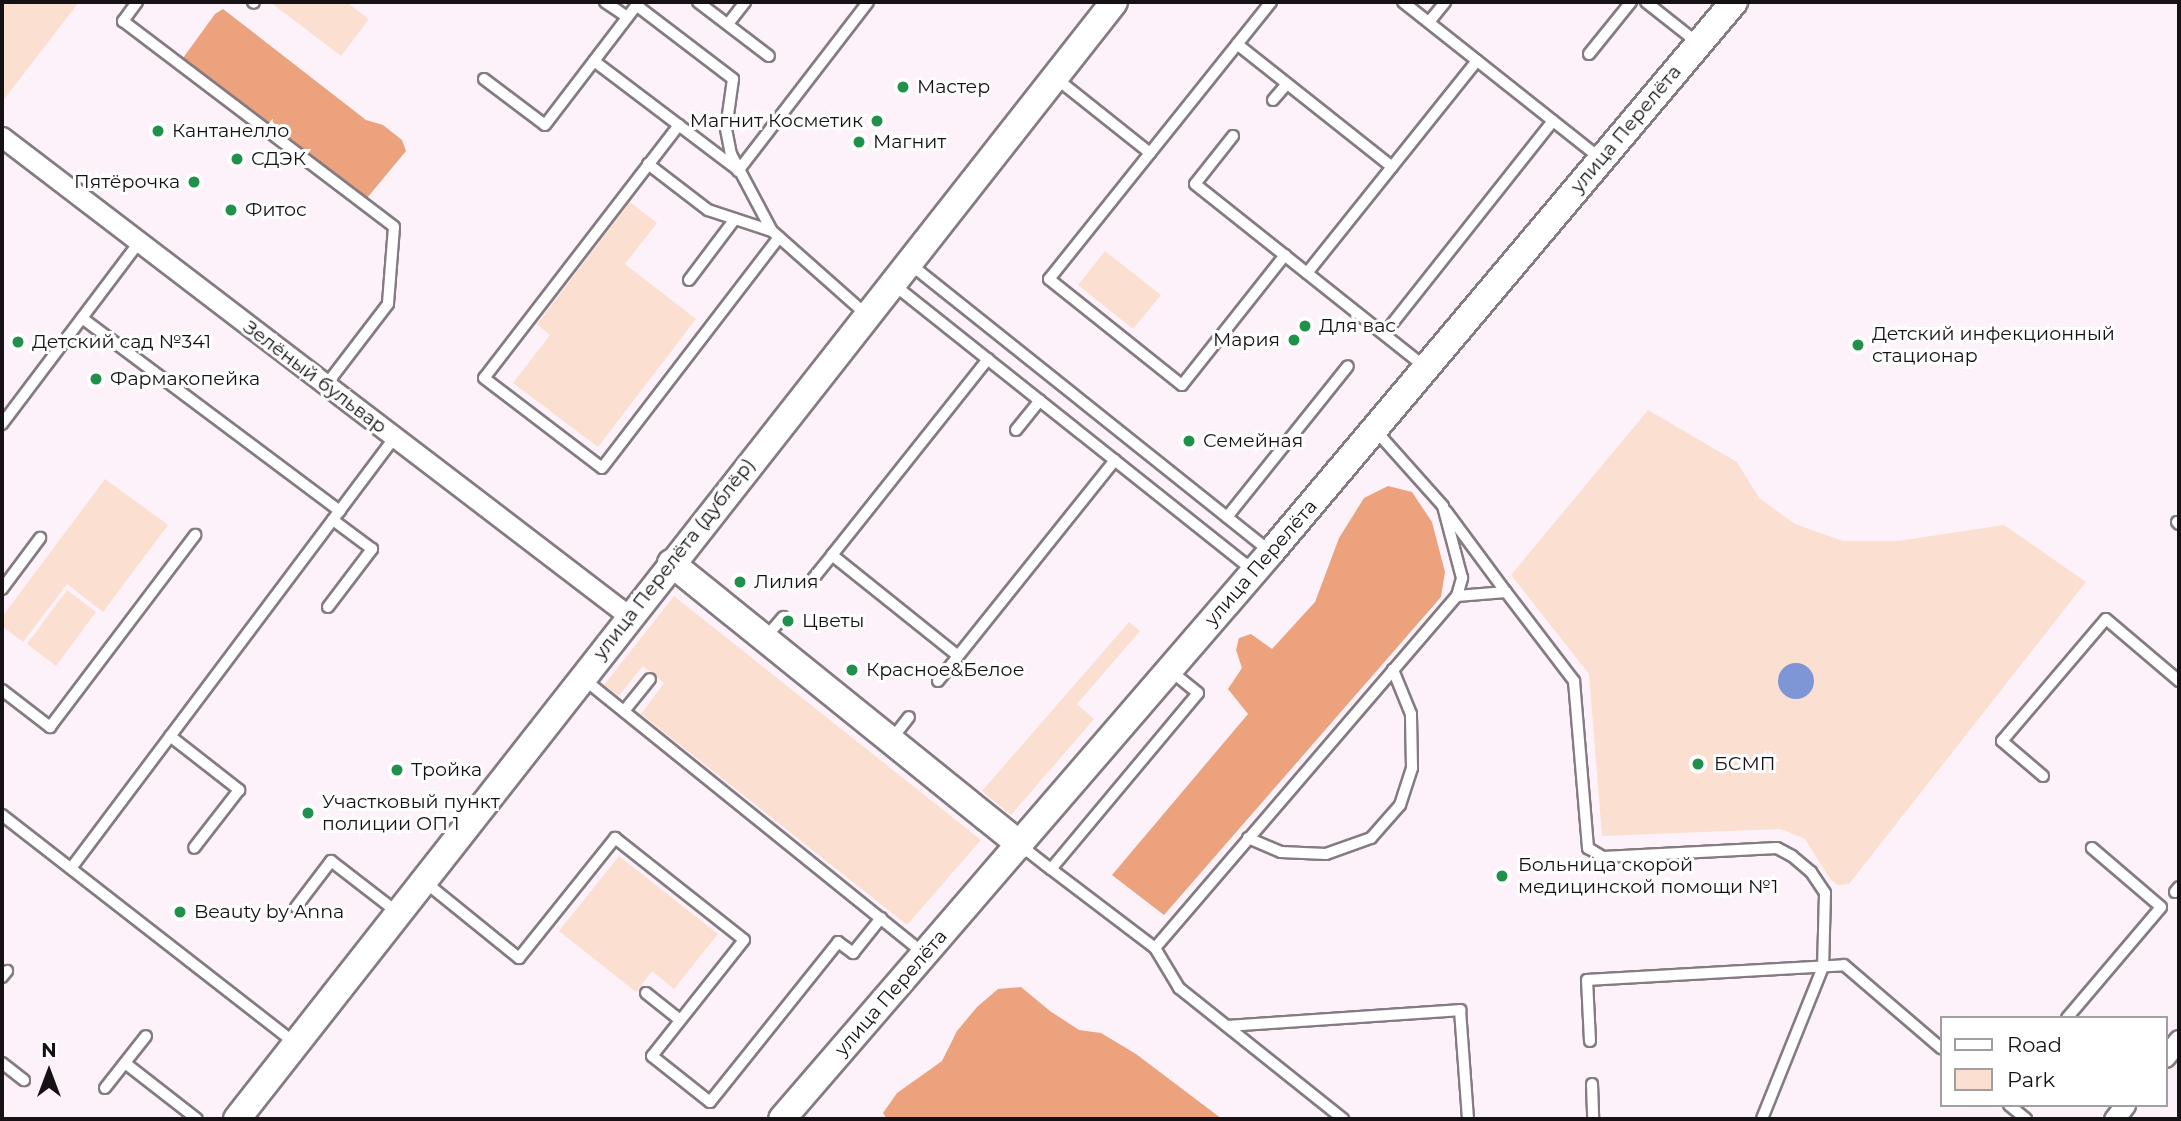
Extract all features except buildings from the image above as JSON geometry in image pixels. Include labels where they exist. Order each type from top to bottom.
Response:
[{"type":"street","name":"улица Перелёта (дублёр)","points":[[237,1119],[581,677],[1114,2]]},
{"type":"street","name":"улица Перелёта","points":[[782,1119],[1375,430],[1734,2]]},
{"type":"street","name":"Зелёный бульвар","points":[[2,137],[629,616]]},
{"type":"street","points":[[671,563],[1020,845]]},
{"type":"street","points":[[2167,1055],[2179,1040]]},
{"type":"lane","points":[[137,2],[122,21],[394,227],[388,304],[326,386]]},
{"type":"lane","points":[[606,2],[627,17]]},
{"type":"lane","points":[[698,2],[769,56]]},
{"type":"lane","points":[[728,24],[745,2]]},
{"type":"lane","points":[[738,170],[868,2]]},
{"type":"lane","points":[[1271,2],[1049,279],[1182,385],[1285,256]]},
{"type":"lane","points":[[1403,2],[1601,159]]},
{"type":"lane","points":[[1429,22],[1445,2]]},
{"type":"lane","points":[[1589,54],[1631,2]]},
{"type":"lane","points":[[1646,2],[1699,43]]},
{"type":"lane","points":[[484,79],[545,125],[638,3],[733,79],[726,129],[738,170],[776,234],[867,316]]},
{"type":"lane","points":[[1237,44],[1392,167]]},
{"type":"lane","points":[[594,61],[738,170]]},
{"type":"lane","points":[[1307,273],[1477,61]]},
{"type":"lane","points":[[1054,76],[1150,153]]},
{"type":"lane","points":[[1273,100],[1287,84]]},
{"type":"lane","points":[[1384,334],[1553,121]]},
{"type":"lane","points":[[679,125],[484,379],[602,468],[776,234]]},
{"type":"lane","points":[[1233,136],[1195,184],[1426,368]]},
{"type":"lane","points":[[648,164],[708,210],[776,234]]},
{"type":"lane","points":[[689,280],[736,219]]},
{"type":"lane","points":[[2,425],[138,242]]},
{"type":"lane","points":[[900,273],[988,359],[1115,460],[1263,561]]},
{"type":"lane","points":[[900,273],[1227,517],[1263,561]]},
{"type":"lane","points":[[82,318],[340,510]]},
{"type":"lane","points":[[812,580],[988,359]]},
{"type":"lane","points":[[1227,517],[1348,366]]},
{"type":"lane","points":[[1016,430],[1040,400]]},
{"type":"lane","points":[[1375,430],[1443,506],[1574,681],[1588,848],[1603,857],[1777,848],[1792,856],[1811,872],[1825,893],[1823,967],[1762,1119]]},
{"type":"lane","points":[[72,867],[394,437]]},
{"type":"lane","points":[[938,681],[1115,460]]},
{"type":"lane","points":[[1155,948],[1457,596],[1462,578],[1443,506]]},
{"type":"lane","points":[[328,607],[372,549],[333,520]]},
{"type":"lane","points":[[2,690],[50,727],[195,535]]},
{"type":"lane","points":[[2,589],[40,538]]},
{"type":"lane","points":[[832,555],[958,656]]},
{"type":"lane","points":[[1457,596],[1506,592]]},
{"type":"lane","points":[[765,639],[783,617]]},
{"type":"lane","points":[[2043,776],[2002,741],[2106,619],[2179,681]]},
{"type":"lane","points":[[1051,869],[1198,693],[1170,670]]},
{"type":"lane","points":[[1248,838],[1281,852],[1326,854],[1371,838],[1400,805],[1412,768],[1411,715],[1393,670]]},
{"type":"lane","points":[[581,677],[925,954]]},
{"type":"lane","points":[[624,712],[650,679]]},
{"type":"lane","points":[[890,741],[909,718]]},
{"type":"lane","points":[[170,736],[239,790],[194,848]]},
{"type":"lane","points":[[2,815],[295,1042]]},
{"type":"lane","points":[[422,880],[519,958],[615,838],[744,940],[652,1056],[710,1102],[838,942],[853,953],[881,918]]},
{"type":"lane","points":[[1020,845],[1155,948],[1179,988],[1343,1119]]},
{"type":"lane","points":[[2069,1016],[2161,907],[2092,848]]},
{"type":"lane","points":[[296,907],[331,861],[397,912]]},
{"type":"lane","points":[[1590,1041],[1587,980],[1844,965],[1940,1047]]},
{"type":"lane","points":[[646,993],[680,1020]]},
{"type":"lane","points":[[1228,1026],[1460,1010],[1468,1119]]},
{"type":"lane","points":[[105,1088],[146,1036]]},
{"type":"lane","points":[[2,1063],[24,1080]]},
{"type":"lane","points":[[125,1063],[197,1119]]},
{"type":"lane","points":[[1592,1084],[1593,1119]]},
{"type":"lane","points":[[2011,1107],[2026,1119]]},
{"type":"green space","points":[[2,2],[79,2],[2,102]]},
{"type":"green space","points":[[270,2],[346,2],[369,19],[341,56]]},
{"type":"green space","points":[[630,202],[657,223],[625,264],[696,319],[598,447],[513,383],[550,335],[537,324]]},
{"type":"green space","points":[[1105,251],[1161,295],[1133,329],[1078,285]]},
{"type":"green space","points":[[1648,410],[1737,462],[1759,498],[1795,524],[1843,541],[1898,541],[2004,525],[2086,582],[1849,884],[1838,885],[1830,879],[1805,839],[1781,829],[1602,836],[1589,674],[1511,575]]},
{"type":"green space","points":[[105,479],[168,525],[103,612],[67,584],[23,642],[2,626],[2,617]]},
{"type":"green space","points":[[67,590],[96,612],[56,666],[27,644]]},
{"type":"green space","points":[[674,596],[981,840],[907,925],[641,714],[664,683],[643,666],[619,696],[604,685]]},
{"type":"green space","points":[[1129,622],[1140,631],[1077,704],[1094,719],[1011,815],[982,791]]},
{"type":"green space","points":[[619,856],[718,934],[674,989],[652,971],[636,992],[559,931]]},
{"type":"shaded area","points":[[223,9],[366,120],[383,125],[402,140],[406,151],[367,198],[358,197],[183,58],[215,14]]},
{"type":"shaded area","points":[[1388,486],[1412,492],[1432,522],[1445,572],[1441,597],[1164,915],[1112,875],[1248,714],[1228,689],[1242,668],[1236,650],[1239,638],[1251,634],[1272,649],[1315,602],[1339,538],[1364,498]]},
{"type":"shaded area","points":[[1021,987],[1079,1030],[1101,1033],[1136,1054],[1222,1119],[887,1119],[883,1113],[897,1093],[942,1061],[957,1031],[977,1007],[998,989]]},
{"type":"water","points":[[1796,663],[1809,668],[1814,681],[1809,694],[1796,699],[1783,694],[1778,681],[1783,668]]},
{"type":"place","name":"Мастер","points":[[903,87]]},
{"type":"place","name":"Магнит Косметик","points":[[877,121]]},
{"type":"place","name":"Кантанелло","points":[[158,131]]},
{"type":"place","name":"Магнит","points":[[859,142]]},
{"type":"place","name":"СДЭК","points":[[237,159]]},
{"type":"place","name":"Пятёрочка","points":[[194,182]]},
{"type":"place","name":"Фитос","points":[[231,210]]},
{"type":"place","name":"Для вас","points":[[1305,326]]},
{"type":"place","name":"Мария","points":[[1294,340]]},
{"type":"place","name":"Детский сад №341","points":[[18,342]]},
{"type":"place","name":"Детский инфекционный стационар","points":[[1858,345]]},
{"type":"place","name":"Фармакопейка","points":[[96,379]]},
{"type":"place","name":"Семейная","points":[[1189,441]]},
{"type":"place","name":"Лилия","points":[[740,582]]},
{"type":"place","name":"Цветы","points":[[788,621]]},
{"type":"place","name":"Красное&Белое","points":[[852,670]]},
{"type":"place","name":"БСМП","points":[[1698,764]]},
{"type":"place","name":"Тройка","points":[[397,770]]},
{"type":"place","name":"Участковый пункт полиции ОП 1","points":[[308,813]]},
{"type":"place","name":"Больница скорой медицинской помощи №1","points":[[1502,876]]},
{"type":"place","name":"Beauty by Anna","points":[[180,912]]}]
